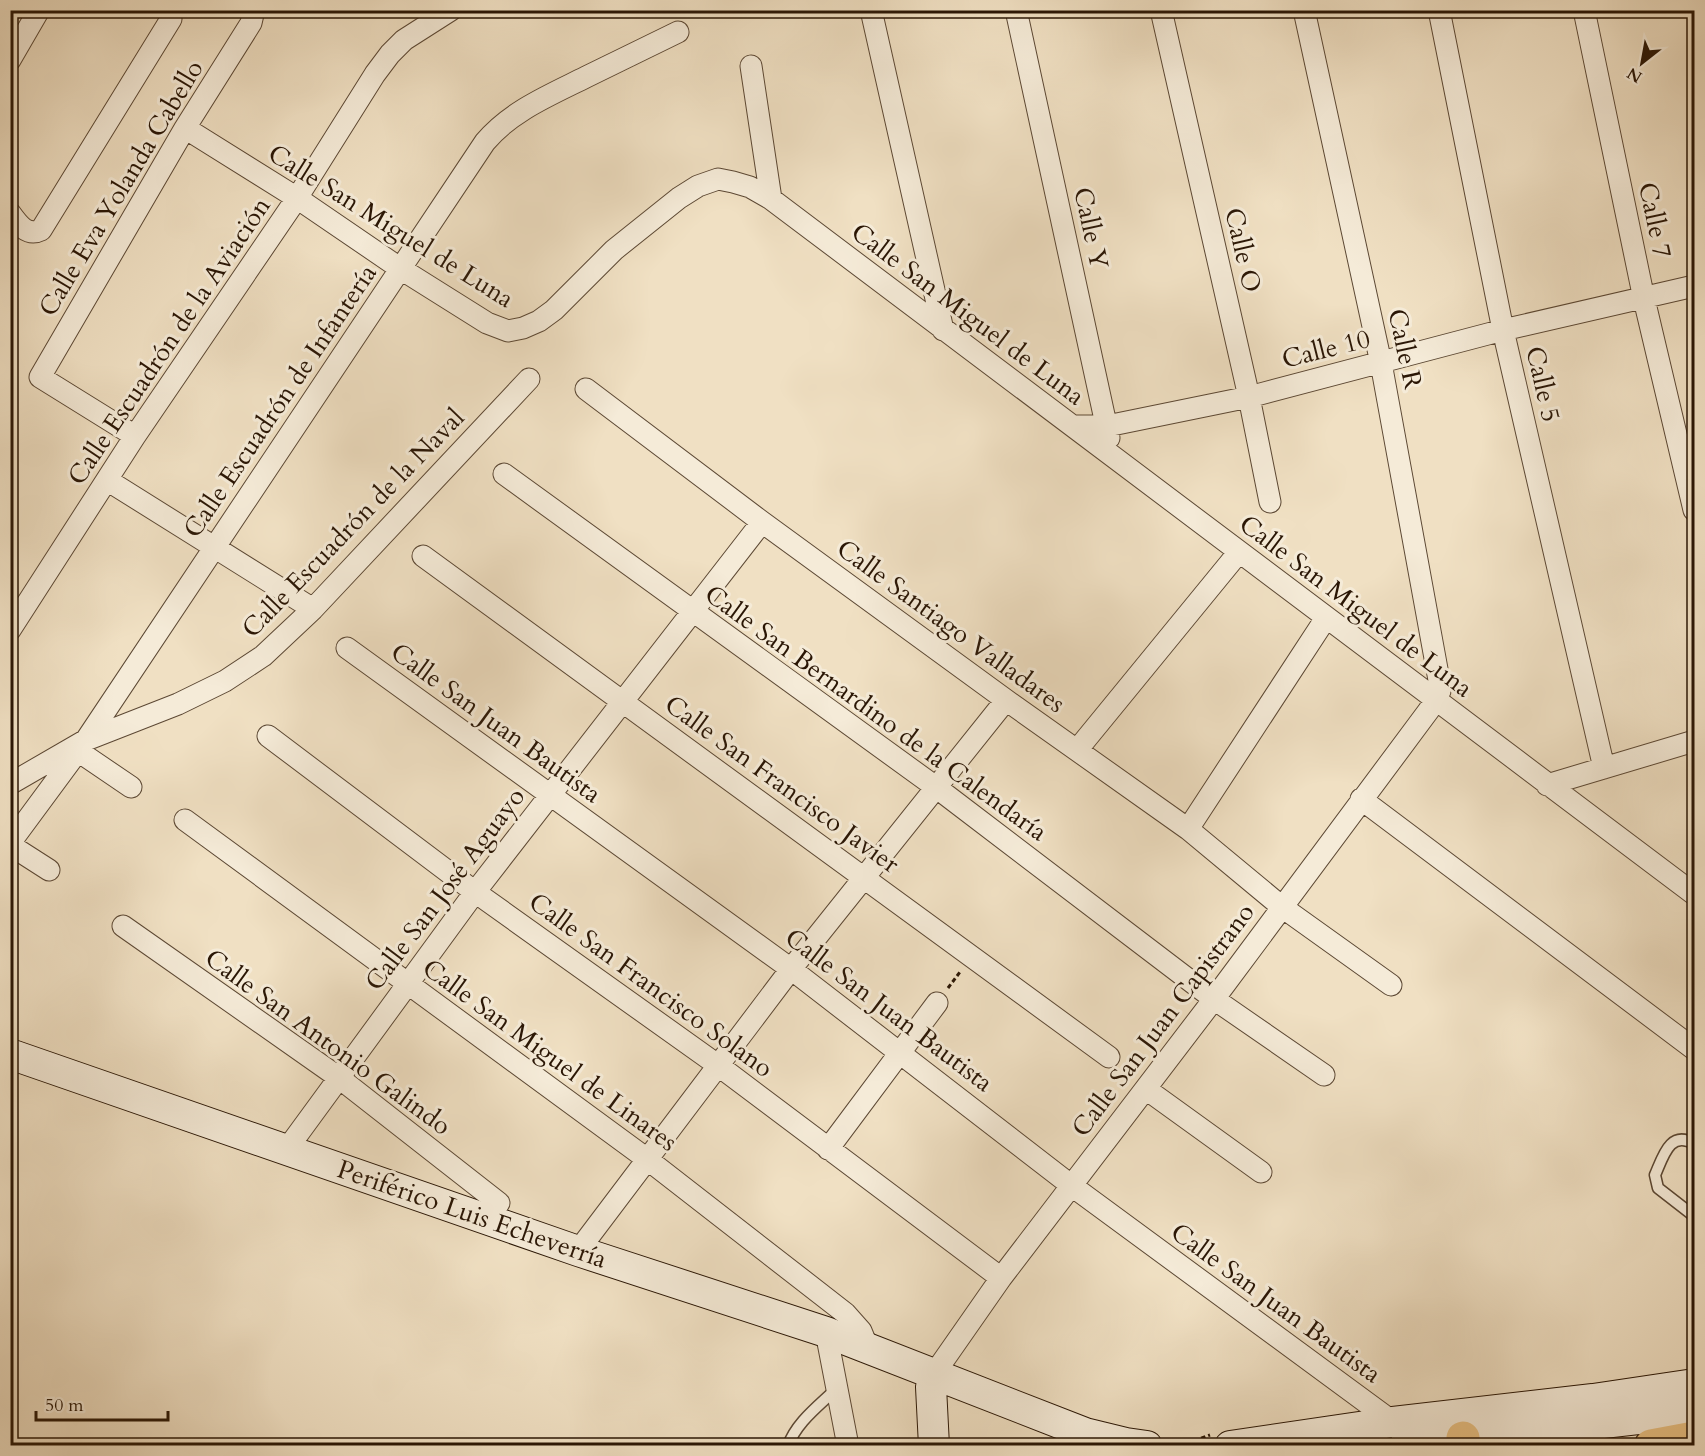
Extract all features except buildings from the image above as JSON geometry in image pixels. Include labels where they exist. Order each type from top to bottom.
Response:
[{"type":"highway","points":[[1651,1446],[1695,1438]]},
{"type":"street","points":[[10,60],[39,10]]},
{"type":"street","name":"Calle Escuadrón de la Aviación","points":[[10,630],[135,436],[297,198],[375,74],[404,40],[451,10]]},
{"type":"street","points":[[871,10],[943,330]]},
{"type":"street","name":"Calle Y","points":[[1016,10],[1113,456]]},
{"type":"street","name":"Calle O","points":[[1161,10],[1249,397],[1270,501]]},
{"type":"street","name":"Calle R","points":[[1304,10],[1381,363],[1439,680],[1440,691],[1437,700]]},
{"type":"street","name":"Calle 5","points":[[1439,10],[1503,330],[1604,768]]},
{"type":"street","name":"Calle 7","points":[[1584,10],[1644,299],[1695,510]]},
{"type":"street","name":"Calle Eva Yolanda Cabello","points":[[135,436],[40,377],[252,17]]},
{"type":"street","points":[[10,213],[29,232],[35,233],[46,224],[171,19]]},
{"type":"street","name":"Calle Escuadrón de Infantería","points":[[10,844],[82,746],[466,168],[498,127],[510,117],[561,89],[678,32]]},
{"type":"street","points":[[751,66],[771,200]]},
{"type":"street","name":"Calle San Miguel de Luna","points":[[185,128],[297,198],[401,269],[487,323],[508,331],[524,328],[540,321],[555,310],[614,250],[679,198],[698,186],[718,179],[750,187],[771,200],[1074,426],[1547,785],[1695,894]]},
{"type":"street","name":"Calle 10","points":[[1074,426],[1107,426],[1249,397],[1503,330],[1695,286]]},
{"type":"street","name":"Calle Escuadrón de la Naval","points":[[10,784],[82,746],[225,681],[263,656],[313,609],[529,379]]},
{"type":"street","name":"Calle Santiago Valladares","points":[[586,390],[1006,700],[1188,829],[1282,907],[1391,985]]},
{"type":"street","name":"Calle San Bernardino de la Calendaría","points":[[504,474],[937,788],[1214,999],[1324,1075]]},
{"type":"street","points":[[107,480],[313,609]]},
{"type":"street","name":"Calle San José Aguayo","points":[[287,1149],[475,892],[762,522]]},
{"type":"street","points":[[1077,750],[1239,552]]},
{"type":"street","name":"Calle San Francisco Javier","points":[[423,556],[1109,1057]]},
{"type":"street","points":[[1188,829],[1326,618]]},
{"type":"street","name":"Calle San Juan Bautista","points":[[347,648],[791,969],[1398,1434]]},
{"type":"street","points":[[578,1251],[791,969],[1006,700]]},
{"type":"street","name":"Calle San Juan Capistrano","points":[[934,1374],[1001,1278],[1214,999],[1437,700]]},
{"type":"street","name":"Calle San Francisco Solano","points":[[268,736],[475,892],[719,1066],[1001,1278]]},
{"type":"street","points":[[1547,785],[1695,741]]},
{"type":"street","points":[[82,746],[130,787]]},
{"type":"street","points":[[1361,799],[1695,1049]]},
{"type":"street","name":"Calle San Miguel de Linares","points":[[184,820],[647,1159],[845,1313],[861,1331],[868,1348]]},
{"type":"street","points":[[10,844],[49,870]]},
{"type":"street","name":"Calle San Antonio Galindo","points":[[123,926],[338,1077],[499,1203]]},
{"type":"street","points":[[828,1149],[937,1003]]},
{"type":"street","name":"Periférico Luis Echeverría","points":[[10,1054],[578,1251],[826,1332],[1085,1433],[1147,1446]]},
{"type":"street","points":[[1146,1089],[1262,1172]]},
{"type":"street","points":[[826,1332],[848,1446]]},
{"type":"street","points":[[934,1374],[931,1387],[934,1446]]},
{"type":"street","points":[[1247,1444],[1398,1434],[1593,1399],[1695,1384]]},
{"type":"street","points":[[1398,1434],[1463,1442],[1695,1411]]},
{"type":"lane","points":[[1695,1144],[1683,1139],[1676,1140],[1671,1144],[1655,1175],[1658,1188],[1695,1216]]},
{"type":"lane","points":[[788,1446],[792,1435],[800,1425],[837,1388]]},
{"type":"path","points":[[937,1003],[972,956]]}]
